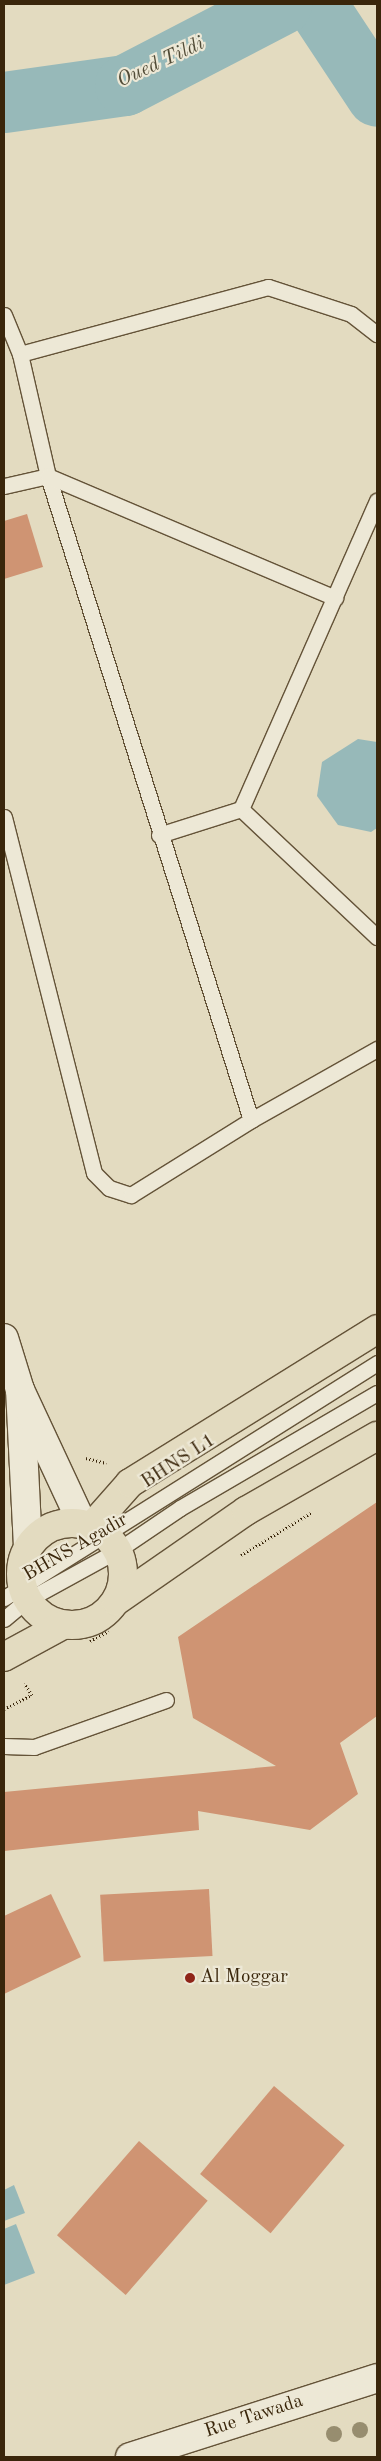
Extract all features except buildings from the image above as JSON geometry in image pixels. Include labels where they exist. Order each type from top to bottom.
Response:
[{"type":"main road","points":[[99,1534],[130,1484],[377,1329]]},
{"type":"main road","points":[[4,1657],[63,1625],[90,1622],[116,1601],[246,1511],[377,1436]]},
{"type":"main road","points":[[63,1625],[49,1620],[18,1580],[42,1532],[62,1524],[99,1534],[124,1567],[116,1601]]},
{"type":"street","points":[[4,1338],[20,1390],[99,1534]]},
{"type":"street","points":[[18,1580],[20,1390]]},
{"type":"street","name":"Rue Tawada","points":[[130,2457],[377,2378]]},
{"type":"lane","points":[[20,354],[268,287],[351,314],[377,334]]},
{"type":"lane","points":[[4,315],[20,354],[48,476],[159,834],[251,1120]]},
{"type":"lane","points":[[4,486],[48,476],[335,598]]},
{"type":"lane","points":[[159,834],[241,810],[377,501]]},
{"type":"lane","points":[[241,810],[377,936]]},
{"type":"lane","points":[[4,817],[94,1173],[109,1188],[131,1195],[251,1120],[377,1049]]},
{"type":"lane","name":"BHNS L1","points":[[18,1580],[99,1534],[377,1363]]},
{"type":"lane","name":"BHNS Agadir","points":[[4,1619],[18,1580],[99,1534],[180,1508],[377,1393]]},
{"type":"lane","points":[[4,1746],[34,1747],[166,1700]]},
{"type":"water","points":[[358,739],[377,742],[377,828],[371,832],[338,825],[317,796],[322,762]]},
{"type":"water","points":[[14,2185],[25,2213],[4,2221],[4,2190]]},
{"type":"water","points":[[16,2224],[35,2273],[4,2285],[4,2229]]},
{"type":"waterway","name":"Oued Tildi","points":[[4,102],[125,85],[281,4]]},
{"type":"waterway","name":"Oued Tildi","points":[[316,4],[377,96]]},
{"type":"place","name":"Al Moggar","points":[[190,1978]]}]
